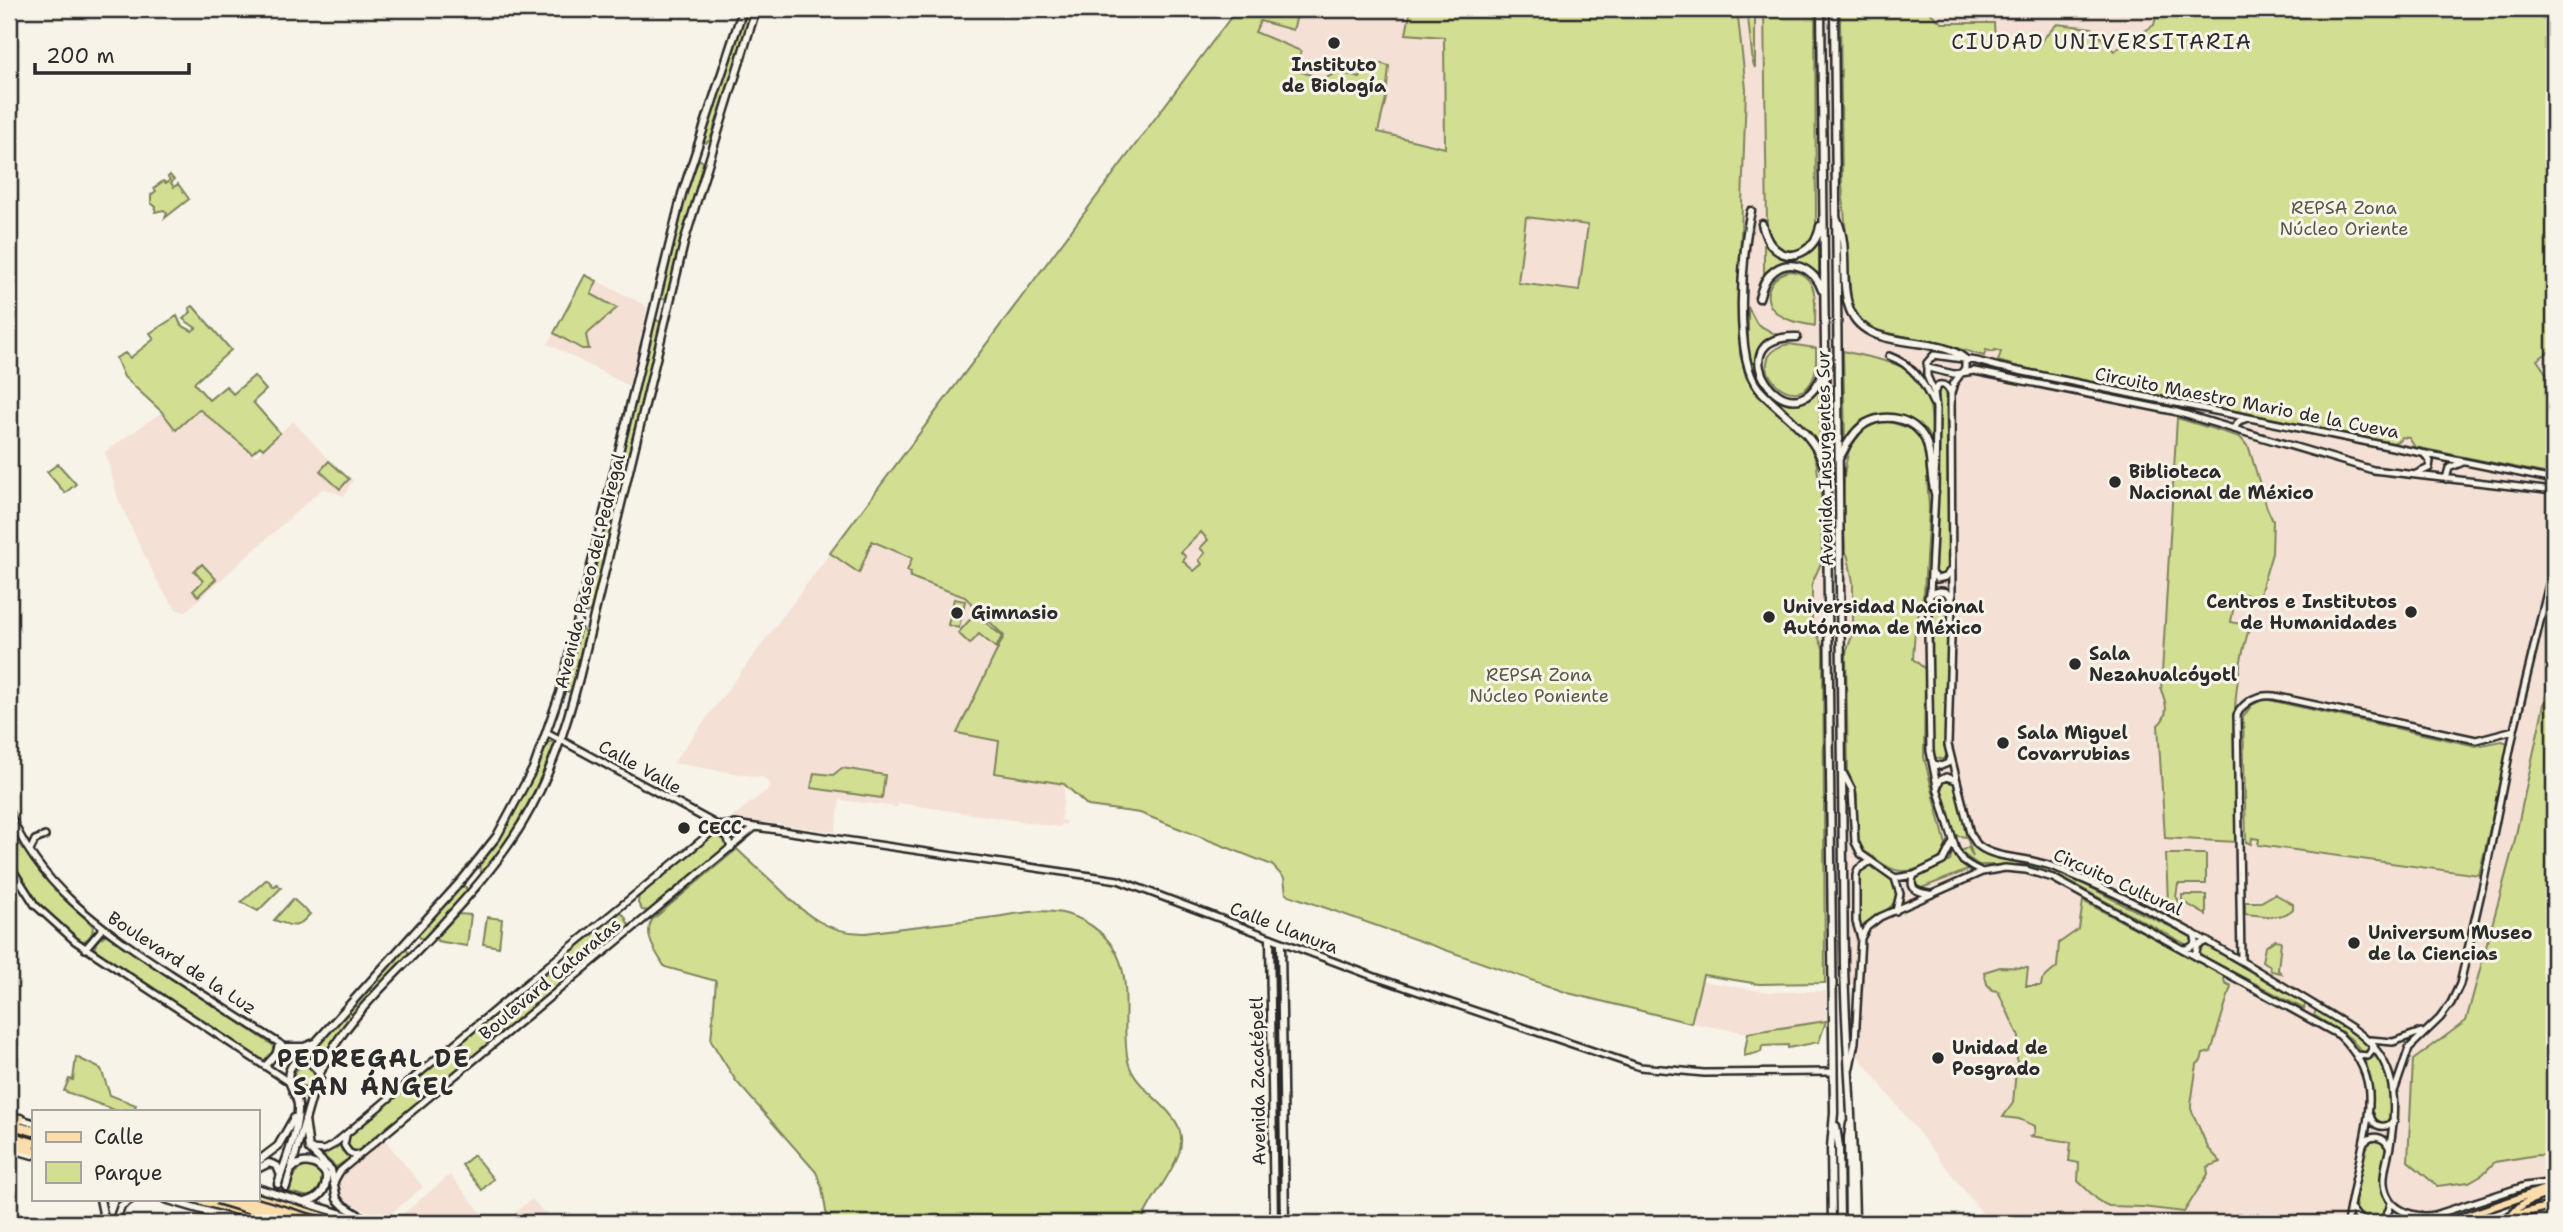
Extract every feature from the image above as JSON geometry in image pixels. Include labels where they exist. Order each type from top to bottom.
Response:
[{"type":"highway","points":[[9,1119],[20,1119]]},
{"type":"highway","points":[[9,1119],[32,1133]]},
{"type":"highway","points":[[9,1129],[32,1134]]},
{"type":"highway","points":[[9,1136],[32,1143]]},
{"type":"highway","points":[[9,1146],[32,1153]]},
{"type":"highway","points":[[259,1199],[343,1223]]},
{"type":"highway","points":[[201,1200],[282,1223]]},
{"type":"highway","points":[[220,1200],[298,1223]]},
{"type":"highway","points":[[245,1200],[324,1223]]},
{"type":"main road","name":"Avenida Paseo del Pedregal","points":[[302,1061],[462,880],[497,836],[522,794],[548,733],[560,694],[673,230],[743,9]]},
{"type":"main road","name":"Avenida Paseo del Pedregal","points":[[320,1073],[338,1038],[466,898],[509,843],[532,807],[561,740],[685,239],[756,9]]},
{"type":"main road","name":"Avenida Insurgentes Sur","points":[[1821,9],[1834,1113],[1831,1147],[1832,1223]]},
{"type":"main road","name":"Avenida Insurgentes Sur","points":[[1834,9],[1841,769],[1846,1032],[1854,1138],[1855,1223]]},
{"type":"main road","points":[[1762,224],[1767,239],[1775,249],[1790,254],[1800,253],[1810,248],[1817,240],[1823,203]]},
{"type":"main road","points":[[1751,211],[1745,246],[1743,315],[1747,364],[1752,379],[1760,390],[1811,438],[1821,457],[1827,480]]},
{"type":"main road","points":[[1836,216],[1844,239],[1849,304],[1859,324],[1875,334],[1953,352],[1965,359]]},
{"type":"main road","points":[[1759,298],[1769,275],[1779,268],[1793,266],[1813,274],[1821,286],[1824,298]]},
{"type":"main road","points":[[1797,337],[1777,339],[1765,348],[1759,365],[1765,385],[1782,396],[1798,398],[1816,386],[1824,370]]},
{"type":"main road","points":[[1839,459],[1852,436],[1863,425],[1883,418],[1902,420],[1913,426],[1925,439],[1935,493]]},
{"type":"main road","points":[[560,694],[573,697]]},
{"type":"main road","name":"Avenida Zacatépetl","points":[[1270,938],[1274,1223]]},
{"type":"main road","name":"Avenida Zacatépetl","points":[[1281,943],[1285,1223]]},
{"type":"main road","points":[[1270,965],[1282,965]]},
{"type":"main road","points":[[1272,1036],[1283,1036]]},
{"type":"main road","points":[[281,1045],[304,1047],[316,1042]]},
{"type":"main road","points":[[278,1184],[298,1110],[290,1069],[302,1061],[313,1063],[320,1073],[319,1082],[314,1089],[286,1187]]},
{"type":"main road","points":[[291,1085],[304,1093],[314,1089]]},
{"type":"main road","points":[[259,1160],[278,1146],[298,1110]]},
{"type":"main road","name":"Avenida Insurgentes Sur","points":[[1834,1113],[1839,1147],[1840,1223]]},
{"type":"main road","name":"Avenida Insurgentes Sur","points":[[1849,1223],[1848,1138],[1851,1116]]},
{"type":"main road","points":[[20,1119],[32,1123]]},
{"type":"main road","points":[[305,1119],[309,1149],[330,1167],[334,1193],[339,1201],[372,1223]]},
{"type":"main road","points":[[259,1168],[266,1163],[273,1164],[278,1168],[280,1176]]},
{"type":"main road","points":[[290,1170],[299,1163],[307,1163],[320,1167],[326,1175],[323,1193],[304,1202]]},
{"type":"main road","points":[[2446,1223],[2554,1184]]},
{"type":"main road","points":[[259,1187],[372,1223]]},
{"type":"main road","points":[[2513,1217],[2526,1202],[2554,1192]]},
{"type":"main road","points":[[100,1200],[106,1223]]},
{"type":"main road","points":[[115,1223],[121,1206],[130,1200]]},
{"type":"main road","points":[[168,1200],[246,1223]]},
{"type":"main road","points":[[2501,1223],[2554,1205]]},
{"type":"main road","points":[[2485,1223],[2513,1217]]},
{"type":"street","points":[[2536,9],[2554,19]]},
{"type":"street","name":"Circuito Maestro Mario de la Cueva","points":[[2554,480],[1965,359],[1934,355],[1929,358],[1928,368],[1954,374],[1974,371],[2173,411],[2373,470],[2554,491]]},
{"type":"street","points":[[1889,356],[1900,360],[1917,374],[1936,409]]},
{"type":"street","name":"Circuito Cultural","points":[[1965,359],[1963,372],[1955,381],[1951,393],[1952,602],[1948,710],[1950,757],[1970,833],[1978,845],[1990,852],[2054,867],[2193,933],[2369,1040],[2384,1061],[2394,1091],[2394,1120],[2384,1182],[2392,1203]]},
{"type":"street","points":[[1928,368],[1927,376],[1934,392],[1936,409],[1935,493],[1928,597],[1931,758],[1953,841],[1963,861],[1982,872]]},
{"type":"street","points":[[1934,392],[1943,384],[1951,393]]},
{"type":"street","points":[[2234,429],[2239,421],[2251,418]]},
{"type":"street","points":[[2413,475],[2429,468],[2430,461],[2425,455]]},
{"type":"street","points":[[2446,479],[2449,468],[2464,462]]},
{"type":"street","points":[[2394,1091],[2409,1048],[2440,1018],[2460,984],[2514,730],[2554,563]]},
{"type":"street","points":[[1930,569],[1937,579],[1945,577],[1950,570]]},
{"type":"street","points":[[1928,597],[1941,591],[1946,592],[1952,602]]},
{"type":"street","points":[[2241,960],[2237,715],[2244,705],[2258,697],[2274,696],[2476,740],[2514,730]]},
{"type":"street","name":"Calle Valle","points":[[548,733],[717,828]]},
{"type":"street","points":[[2503,734],[2512,749]]},
{"type":"street","points":[[1931,758],[1934,764],[1941,766],[1948,763],[1950,757]]},
{"type":"street","points":[[1841,769],[1852,790],[1857,849],[1895,878],[1900,894],[1896,911]]},
{"type":"street","points":[[1938,791],[1938,785],[1945,777],[1956,780]]},
{"type":"street","name":"Boulevard de la Luz","points":[[9,811],[17,831],[30,851],[65,895],[102,929],[302,1061]]},
{"type":"street","name":"Calle Llanura","points":[[717,828],[726,824],[1118,880],[1281,943],[1589,1052],[1640,1067],[1703,1073],[1833,1072]]},
{"type":"street","points":[[717,828],[727,836],[731,848]]},
{"type":"street","name":"Boulevard Cataratas","points":[[309,1149],[328,1149],[717,828]]},
{"type":"street","name":"Boulevard Cataratas","points":[[334,1182],[340,1171],[754,828]]},
{"type":"street","points":[[9,830],[17,831]]},
{"type":"street","points":[[30,851],[35,840],[45,836]]},
{"type":"street","points":[[1895,878],[1914,875],[1943,861],[1953,841]]},
{"type":"street","points":[[1849,1072],[1855,1042],[1861,937],[1856,922],[1856,875],[1858,869],[1871,861]]},
{"type":"street","points":[[9,864],[35,905],[85,949],[291,1085]]},
{"type":"street","name":"Circuito Cultural","points":[[1982,872],[2020,870],[2053,878],[2339,1035],[2357,1055],[2369,1082],[2370,1115],[2347,1223]]},
{"type":"street","points":[[1861,937],[1872,921],[1982,872]]},
{"type":"street","points":[[1914,875],[1911,882],[1913,888],[1930,895]]},
{"type":"street","points":[[85,949],[102,929]]},
{"type":"street","points":[[2180,948],[2188,949],[2194,944],[2193,933]]},
{"type":"street","points":[[2197,957],[2198,945],[2207,941]]},
{"type":"street","points":[[2297,1012],[2306,1010],[2308,1004],[2305,999]]},
{"type":"street","points":[[2313,1020],[2311,1013],[2319,1008]]},
{"type":"street","points":[[2369,1040],[2393,1042],[2427,1029]]},
{"type":"street","points":[[265,1066],[281,1045]]},
{"type":"street","points":[[2357,1055],[2368,1056],[2374,1046]]},
{"type":"street","points":[[2370,1115],[2372,1121],[2379,1126],[2388,1126],[2394,1120]]},
{"type":"street","points":[[347,1133],[344,1141],[347,1151],[352,1155],[363,1152]]},
{"type":"street","points":[[2363,1144],[2370,1138],[2379,1138],[2386,1142],[2390,1150]]},
{"type":"street","points":[[2350,1207],[2360,1219],[2375,1223],[2381,1222],[2392,1203],[2404,1212],[2424,1217],[2525,1186],[2554,1184]]},
{"type":"shaded area","name":"Universidad Nacional Autónoma de México","points":[[1237,9],[2554,9],[2554,1180],[2429,1223],[1990,1223],[1858,1056],[1861,984],[1759,984],[1703,975],[1701,981],[1768,992],[1826,991],[1826,1021],[1754,1034],[1691,1023],[1568,993],[1286,894],[1284,878],[1272,865],[1140,813],[1088,806],[1065,784],[1061,820],[1066,821],[1066,825],[1061,824],[1060,827],[898,803],[897,807],[840,800],[835,832],[731,818],[771,787],[765,778],[673,763]]},
{"type":"shaded area","points":[[585,275],[647,308],[629,386],[548,344]]},
{"type":"shaded area","points":[[199,409],[256,456],[293,421],[329,460],[353,480],[344,496],[323,488],[185,612],[176,609],[161,588],[139,544],[118,498],[105,452],[162,412],[176,430]]},
{"type":"shaded area","points":[[385,1140],[423,1187],[383,1220],[349,1202],[340,1194],[339,1185],[345,1173]]},
{"type":"shaded area","points":[[450,1175],[490,1223],[398,1223],[398,1218]]},
{"type":"shaded area","points":[[532,1199],[553,1223],[502,1223]]},
{"type":"green space","points":[[746,9],[754,9],[710,140],[706,143],[703,140]]},
{"type":"green space","name":"REPSA Zona Núcleo Poniente","points":[[1237,9],[1299,9],[1293,30],[1260,21],[1255,32],[1301,51],[1295,70],[1324,79],[1332,75],[1334,70],[1360,78],[1364,69],[1379,63],[1389,66],[1386,98],[1378,132],[1445,148],[1444,37],[1406,34],[1411,9],[1737,9],[1746,89],[1739,291],[1740,354],[1746,377],[1757,395],[1797,429],[1810,446],[1816,460],[1821,494],[1822,561],[1812,583],[1812,622],[1823,648],[1825,983],[1759,984],[1703,975],[1691,1023],[1568,993],[1286,894],[1284,878],[1272,865],[1140,813],[1088,806],[1064,784],[995,773],[999,741],[957,733],[1004,636],[965,597],[910,577],[911,572],[907,571],[912,558],[872,541],[859,573],[830,553]],"holes":[[[1526,217],[1588,225],[1579,291],[1518,283]],[[1201,532],[1208,540],[1200,548],[1205,553],[1199,560],[1202,564],[1194,571],[1183,561],[1186,557],[1181,552]]]},
{"type":"green space","points":[[1747,9],[1755,9],[1755,68],[1753,63]]},
{"type":"green space","points":[[1764,9],[1815,9],[1816,227],[1813,237],[1800,249],[1784,249],[1771,237],[1767,226]]},
{"type":"green space","name":"REPSA Zona Núcleo Oriente","points":[[1840,9],[1926,9],[1942,23],[1994,23],[1995,40],[2040,46],[2057,24],[2092,28],[2114,51],[2154,25],[2158,9],[2524,9],[2554,25],[2554,336],[2553,349],[2537,360],[2552,382],[2549,400],[2554,406],[2554,475],[2415,447],[2409,438],[2401,437],[2393,443],[2019,367],[1998,361],[2001,352],[1995,350],[1986,350],[1984,356],[1875,330],[1863,323],[1851,301],[1842,183]]},
{"type":"green space","points":[[699,159],[703,162],[667,298],[662,299],[660,296],[685,196]]},
{"type":"green space","points":[[170,175],[174,180],[171,183],[174,187],[178,184],[189,199],[165,218],[167,213],[164,210],[155,212],[156,207],[151,203],[151,195],[156,191],[154,188],[163,181],[166,183],[170,180]]},
{"type":"green space","points":[[1819,242],[1819,274],[1791,261],[1778,264],[1764,274],[1764,243],[1777,255],[1792,258],[1806,254]]},
{"type":"green space","points":[[1791,271],[1807,278],[1811,284],[1815,300],[1815,326],[1781,316],[1768,301],[1769,288],[1773,282]]},
{"type":"green space","points":[[585,275],[597,281],[591,294],[617,308],[586,335],[589,349],[582,349],[554,333]]},
{"type":"green space","points":[[193,306],[231,350],[194,383],[209,400],[226,386],[233,394],[254,376],[266,390],[253,402],[280,433],[263,449],[260,446],[252,453],[199,409],[176,430],[162,412],[124,377],[116,358],[125,353],[130,358],[154,339],[150,333],[177,316],[181,325],[192,331],[196,328],[183,319]]},
{"type":"green space","points":[[1748,307],[1757,324],[1777,335],[1765,345],[1759,355],[1757,382],[1748,351]]},
{"type":"green space","points":[[654,321],[661,323],[628,456],[624,457],[621,454]]},
{"type":"green space","points":[[1789,344],[1816,348],[1814,376],[1806,388],[1795,392],[1784,390],[1774,382],[1768,372],[1767,361],[1774,351]]},
{"type":"green space","points":[[1843,351],[1903,367],[1921,382],[1931,416],[1931,451],[1923,430],[1904,416],[1885,414],[1865,419],[1845,439]]},
{"type":"green space","points":[[1946,388],[1949,566],[1947,572],[1940,575],[1934,570],[1939,390]]},
{"type":"green space","points":[[1819,389],[1820,447],[1812,434],[1775,398],[1798,401]]},
{"type":"green space","points":[[2177,418],[2240,437],[2249,448],[2273,521],[2272,553],[2259,597],[2236,593],[2231,622],[2250,626],[2235,706],[2236,842],[2165,838],[2158,725],[2166,708],[2161,690]]},
{"type":"green space","points":[[1883,420],[1912,429],[1922,441],[1926,459],[1929,508],[1924,592],[1915,630],[1913,659],[1925,669],[1924,757],[1947,849],[1933,863],[1906,871],[1883,865],[1860,848],[1856,836],[1857,794],[1848,772],[1846,653],[1853,633],[1853,582],[1845,550],[1845,468],[1854,438],[1863,428]]},
{"type":"green space","points":[[329,461],[349,479],[340,489],[320,471]]},
{"type":"green space","points":[[58,464],[76,484],[65,493],[47,472]]},
{"type":"green space","points":[[621,468],[625,472],[591,610],[586,613],[583,609],[617,469]]},
{"type":"green space","points":[[202,564],[216,579],[198,596],[193,591],[203,581],[194,571]]},
{"type":"green space","points":[[1933,595],[1947,596],[1950,603],[1944,760],[1934,757],[1931,748]]},
{"type":"green space","name":"Gimnasio","points":[[954,599],[965,601],[959,628],[948,625]]},
{"type":"green space","points":[[975,614],[1002,636],[996,648],[979,634],[970,644],[958,633]]},
{"type":"green space","points":[[582,629],[585,633],[572,690],[568,692],[565,688],[578,631]]},
{"type":"green space","points":[[2554,657],[2554,1156],[2537,1155],[2495,1162],[2483,1174],[2469,1182],[2437,1186],[2408,1161],[2413,1060],[2466,1021],[2514,844]]},
{"type":"green space","points":[[2264,699],[2476,746],[2502,741],[2508,743],[2479,875],[2258,845],[2259,839],[2252,838],[2251,844],[2246,842],[2243,717],[2252,705]]},
{"type":"green space","points":[[551,741],[555,745],[525,810],[497,855],[486,870],[481,872],[479,865],[517,808]]},
{"type":"green space","points":[[842,768],[885,775],[882,798],[811,788],[814,773],[833,775]]},
{"type":"green space","points":[[1946,779],[1953,781],[1968,835],[1981,852],[2037,864],[2065,874],[2191,936],[2192,942],[2187,945],[2062,878],[2030,865],[1979,865],[1960,852],[1968,847],[1973,857],[1967,837],[1953,833],[1941,792],[1941,784]]},
{"type":"green space","points":[[718,832],[730,845],[650,911],[642,910],[638,903],[639,895]]},
{"type":"green space","points":[[9,835],[17,836],[55,888],[93,926],[88,938],[80,942],[51,917],[30,893],[9,858]]},
{"type":"green space","points":[[737,849],[809,915],[840,930],[866,933],[1046,911],[1075,917],[1099,931],[1116,953],[1123,973],[1126,1049],[1133,1074],[1171,1115],[1181,1138],[1179,1153],[1171,1171],[1141,1223],[828,1223],[822,1188],[816,1172],[736,1081],[711,1041],[716,981],[665,967],[650,938],[652,920]]},
{"type":"green space","points":[[1952,850],[1968,870],[1919,889],[1914,885],[1915,879],[1950,861]]},
{"type":"green space","points":[[2166,854],[2206,854],[2206,884],[2178,884],[2178,910],[2168,903]]},
{"type":"green space","points":[[1872,864],[1893,877],[1896,897],[1889,908],[1862,928],[1859,925],[1858,881],[1865,867]]},
{"type":"green space","points":[[267,879],[274,887],[277,884],[281,888],[258,911],[241,902]]},
{"type":"green space","points":[[460,886],[466,887],[466,892],[425,938],[420,938],[418,934]]},
{"type":"green space","points":[[2275,894],[2293,904],[2293,909],[2277,916],[2245,914],[2245,902],[2261,902]]},
{"type":"green space","points":[[2182,895],[2206,895],[2206,915],[2182,901]]},
{"type":"green space","points":[[293,899],[310,914],[294,926],[274,920]]},
{"type":"green space","points":[[2083,901],[2223,974],[2225,983],[2231,986],[2211,1052],[2203,1054],[2197,1064],[2191,1104],[2208,1148],[2221,1162],[2207,1167],[2208,1174],[2184,1212],[2109,1206],[2100,1202],[2078,1181],[2079,1163],[2069,1161],[2071,1142],[2031,1136],[2035,1133],[2035,1126],[2019,1119],[2003,1117],[2013,1103],[2019,1037],[1998,991],[1992,990],[1987,984],[1984,972],[2000,967],[2028,968],[2026,986],[2041,986],[2042,980],[2057,967],[2059,943],[2079,929]]},
{"type":"green space","points":[[620,913],[630,927],[594,958],[585,960],[570,957],[569,953]]},
{"type":"green space","points":[[458,914],[471,915],[467,946],[437,941],[436,937]]},
{"type":"green space","points":[[487,917],[502,919],[499,947],[483,944]]},
{"type":"green space","points":[[107,934],[274,1046],[271,1055],[264,1063],[93,952],[97,941]]},
{"type":"green space","points":[[2275,940],[2281,941],[2278,970],[2281,973],[2271,971],[2269,965],[2262,961],[2265,947]]},
{"type":"green space","points":[[2207,944],[2306,1001],[2304,1009],[2199,954],[2197,949]]},
{"type":"green space","points":[[402,950],[407,950],[409,955],[336,1037],[320,1064],[307,1057]]},
{"type":"green space","points":[[539,975],[565,975],[567,979],[363,1148],[356,1151],[350,1149],[346,1141],[349,1135]]},
{"type":"green space","points":[[2319,1009],[2372,1047],[2369,1053],[2364,1054],[2350,1038],[2314,1015]]},
{"type":"green space","points":[[1826,1021],[1819,1042],[1788,1048],[1788,1045],[1762,1046],[1761,1052],[1744,1056],[1748,1033]]},
{"type":"green space","points":[[2377,1055],[2391,1089],[2392,1117],[2384,1124],[2373,1118],[2372,1089],[2366,1061]]},
{"type":"green space","points":[[76,1057],[101,1069],[110,1095],[136,1105],[134,1110],[114,1110],[64,1091],[69,1079],[73,1080]]},
{"type":"green space","points":[[305,1066],[313,1069],[316,1077],[313,1085],[305,1088],[297,1085],[294,1077],[297,1069]]},
{"type":"green space","points":[[2372,1139],[2381,1141],[2386,1146],[2380,1183],[2388,1209],[2378,1220],[2362,1218],[2355,1203],[2360,1166]]},
{"type":"green space","points":[[340,1143],[342,1151],[351,1157],[336,1167],[323,1155]]},
{"type":"green space","points":[[474,1155],[493,1179],[482,1190],[462,1165]]},
{"type":"green space","points":[[309,1166],[321,1174],[322,1185],[319,1191],[309,1197],[289,1192],[296,1169]]},
{"type":"place","name":"Instituto de Biología","points":[[1334,43]]},
{"type":"place","name":"Biblioteca Nacional de México","points":[[2115,482]]},
{"type":"place","name":"Centros e Institutos de Humanidades","points":[[2411,612]]},
{"type":"place","name":"Gimnasio","points":[[957,613]]},
{"type":"place","name":"Universidad Nacional Autónoma de México","points":[[1769,617]]},
{"type":"place","name":"Sala Nezahualcóyotl","points":[[2075,664]]},
{"type":"place","name":"Sala Miguel Covarrubias","points":[[2003,743]]},
{"type":"place","name":"CECC","points":[[684,828]]},
{"type":"place","name":"Universum Museo de la Ciencias","points":[[2354,943]]},
{"type":"place","name":"Unidad de Posgrado","points":[[1938,1058]]},
{"type":"district","name":"CIUDAD UNIVERSITARIA","points":[[2102,42]]},
{"type":"district","name":"PEDREGAL DE SAN ÁNGEL","points":[[374,1073]]}]
